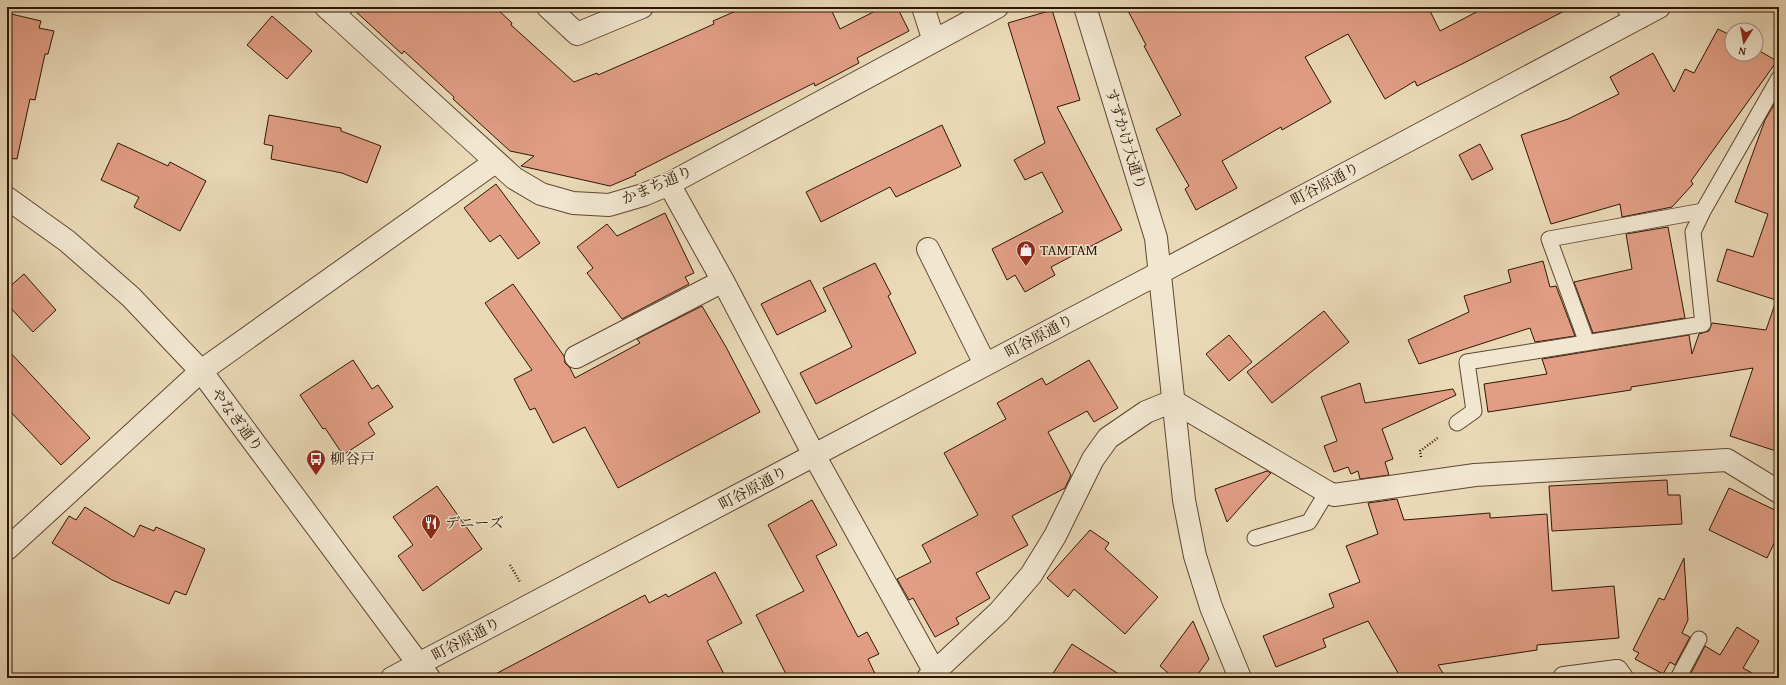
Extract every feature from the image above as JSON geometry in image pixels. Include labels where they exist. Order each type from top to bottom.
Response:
[{"type":"street","points":[[548,7],[577,34],[642,7]]},
{"type":"street","points":[[923,7],[934,41]]},
{"type":"street","name":"かまち通り","points":[[334,9],[495,162],[514,178],[541,194],[573,203],[609,205],[643,195],[669,184],[997,7]]},
{"type":"street","name":"すずかけ大通り","points":[[1085,7],[1156,238],[1161,272],[1184,500],[1195,556],[1211,607],[1240,678]]},
{"type":"street","name":"町谷原通り","points":[[392,678],[424,671],[814,455],[1161,272],[1642,10]]},
{"type":"street","points":[[10,539],[201,371],[495,162]]},
{"type":"street","points":[[669,184],[723,281],[814,455],[933,676],[999,612],[1031,575],[1055,536],[1093,459],[1108,438],[1146,412],[1173,401],[1334,495],[1475,475],[1727,460],[1779,492]]},
{"type":"street","name":"やなぎ通り","points":[[7,198],[67,241],[131,296],[201,371],[424,671]]},
{"type":"street","points":[[928,249],[985,364]]},
{"type":"street","points":[[576,357],[723,281]]},
{"type":"street","points":[[1564,678],[1617,671],[1622,678]]},
{"type":"lane","points":[[1456,423],[1474,411],[1467,362],[1703,324],[1693,232],[1703,211],[1779,78]]},
{"type":"lane","points":[[1587,343],[1549,239],[1703,211]]},
{"type":"lane","points":[[1255,538],[1308,522],[1327,492]]},
{"type":"lane","points":[[1678,678],[1698,639]]},
{"type":"building","points":[[353,7],[495,7],[512,23],[511,25],[574,82],[597,73],[598,75],[660,48],[714,24],[713,21],[745,7],[830,7],[840,29],[883,7],[897,7],[909,31],[857,58],[859,63],[815,86],[814,83],[635,173],[636,175],[610,186],[521,166],[534,156],[510,151],[453,99],[454,97],[404,51],[402,54],[353,9]]},
{"type":"building","points":[[1126,7],[1428,7],[1440,31],[1486,7],[1572,7],[1417,86],[1415,81],[1385,99],[1348,34],[1305,57],[1331,102],[1282,130],[1281,127],[1222,161],[1237,188],[1196,210],[1185,189],[1189,186],[1156,129],[1181,115],[1144,46],[1146,45]]},
{"type":"building","points":[[1052,10],[1080,100],[1057,107],[1122,230],[1051,267],[1055,275],[1025,292],[1015,275],[1007,280],[992,249],[1063,212],[1042,172],[1025,180],[1014,160],[1045,143],[1008,23]]},
{"type":"building","points":[[7,13],[41,21],[39,28],[54,31],[48,54],[45,54],[35,100],[30,99],[17,159],[7,158]]},
{"type":"building","points":[[272,16],[312,51],[287,79],[247,45]]},
{"type":"building","points":[[1718,29],[1724,32],[1724,62],[1764,62],[1764,54],[1777,61],[1691,181],[1693,184],[1672,207],[1622,217],[1620,204],[1551,224],[1521,135],[1568,119],[1619,94],[1610,77],[1653,53],[1674,92],[1685,69],[1694,73]]},
{"type":"building","points":[[1779,96],[1779,301],[1717,281],[1727,249],[1753,257],[1768,214],[1735,202],[1765,120]]},
{"type":"building","points":[[269,115],[341,128],[341,131],[381,146],[367,183],[342,173],[271,159],[273,146],[264,144]]},
{"type":"building","points":[[942,125],[961,166],[896,197],[890,187],[821,222],[806,192]]},
{"type":"building","points":[[118,143],[168,166],[170,162],[206,181],[180,231],[134,207],[139,197],[101,180]]},
{"type":"building","points":[[1480,144],[1493,169],[1472,180],[1459,155]]},
{"type":"building","points":[[496,184],[540,243],[518,259],[500,235],[490,242],[464,208]]},
{"type":"building","points":[[665,213],[694,273],[685,277],[689,284],[622,319],[587,273],[593,268],[577,247],[607,224],[617,236]]},
{"type":"building","points":[[1668,227],[1685,318],[1593,333],[1574,282],[1632,269],[1626,234]]},
{"type":"building","points":[[1543,261],[1550,287],[1556,286],[1575,336],[1535,342],[1530,328],[1419,364],[1408,340],[1469,312],[1464,296],[1511,282],[1508,270]]},
{"type":"building","points":[[875,263],[891,294],[888,296],[916,353],[816,404],[800,373],[852,347],[823,288]]},
{"type":"building","points":[[24,274],[56,310],[33,332],[7,304],[7,289]]},
{"type":"building","points":[[810,280],[826,311],[777,335],[761,304]]},
{"type":"building","points":[[513,284],[564,356],[565,363],[570,368],[575,378],[640,343],[637,339],[702,306],[726,347],[760,412],[618,488],[585,427],[553,443],[535,408],[530,410],[514,379],[532,370],[485,303]]},
{"type":"building","points":[[1775,304],[1779,305],[1779,452],[1730,436],[1753,368],[1631,387],[1631,390],[1488,412],[1484,384],[1547,374],[1542,359],[1689,335],[1692,354],[1699,334],[1709,331],[1712,323],[1766,330]]},
{"type":"building","points":[[1324,311],[1349,342],[1272,403],[1247,372]]},
{"type":"building","points":[[1229,335],[1252,362],[1229,381],[1206,354]]},
{"type":"building","points":[[7,349],[90,438],[61,465],[7,408]]},
{"type":"building","points":[[353,360],[372,389],[378,385],[393,407],[368,423],[375,434],[343,455],[300,395]]},
{"type":"building","points":[[1089,360],[1118,408],[1094,422],[1087,411],[1048,432],[1071,475],[1065,488],[1012,516],[1028,545],[976,573],[990,598],[956,618],[959,624],[935,637],[913,598],[909,600],[897,579],[931,562],[922,545],[978,515],[944,453],[1006,419],[997,403],[1042,378],[1046,385]]},
{"type":"building","points":[[1360,383],[1365,403],[1453,389],[1456,395],[1382,429],[1393,459],[1385,462],[1389,475],[1360,479],[1358,471],[1351,474],[1348,467],[1334,472],[1324,446],[1337,441],[1321,397]]},
{"type":"building","points":[[1267,471],[1271,473],[1227,522],[1215,489]]},
{"type":"building","points":[[1667,480],[1668,495],[1680,495],[1682,524],[1552,531],[1549,486]]},
{"type":"building","points":[[437,486],[482,549],[423,591],[398,556],[413,545],[393,517]]},
{"type":"building","points":[[1729,488],[1779,512],[1779,533],[1767,558],[1709,530]]},
{"type":"building","points":[[1397,499],[1404,520],[1490,513],[1490,518],[1547,514],[1552,591],[1614,586],[1619,638],[1537,645],[1537,650],[1438,665],[1446,678],[1401,678],[1368,621],[1323,639],[1326,647],[1276,667],[1263,636],[1334,607],[1329,594],[1360,582],[1346,546],[1378,534],[1368,503]]},
{"type":"building","points":[[812,500],[837,545],[816,556],[858,637],[867,632],[879,654],[868,659],[877,678],[788,678],[756,615],[804,591],[768,525]]},
{"type":"building","points":[[85,507],[134,537],[140,525],[154,531],[156,527],[205,549],[186,595],[175,591],[169,604],[112,580],[52,543],[69,516],[76,520]]},
{"type":"building","points":[[1090,530],[1109,543],[1105,549],[1158,597],[1125,634],[1074,589],[1068,597],[1047,578]]},
{"type":"building","points":[[1684,558],[1688,620],[1682,633],[1690,637],[1675,665],[1670,662],[1663,674],[1635,659],[1639,653],[1633,650],[1659,598],[1664,600]]},
{"type":"building","points":[[715,572],[742,623],[707,641],[726,678],[488,678],[645,595],[649,603],[666,594],[668,597]]},
{"type":"building","points":[[1193,621],[1209,659],[1195,678],[1174,678],[1160,666]]},
{"type":"building","points":[[1737,627],[1759,641],[1743,668],[1761,678],[1700,678],[1691,673],[1705,646],[1720,655]]},
{"type":"building","points":[[1072,644],[1100,662],[1125,678],[1050,678]]},
{"type":"place","name":"TAMTAM","points":[[1026,267]]},
{"type":"place","name":"柳谷戸","points":[[316,476]]},
{"type":"place","name":"デニーズ","points":[[431,540]]}]
